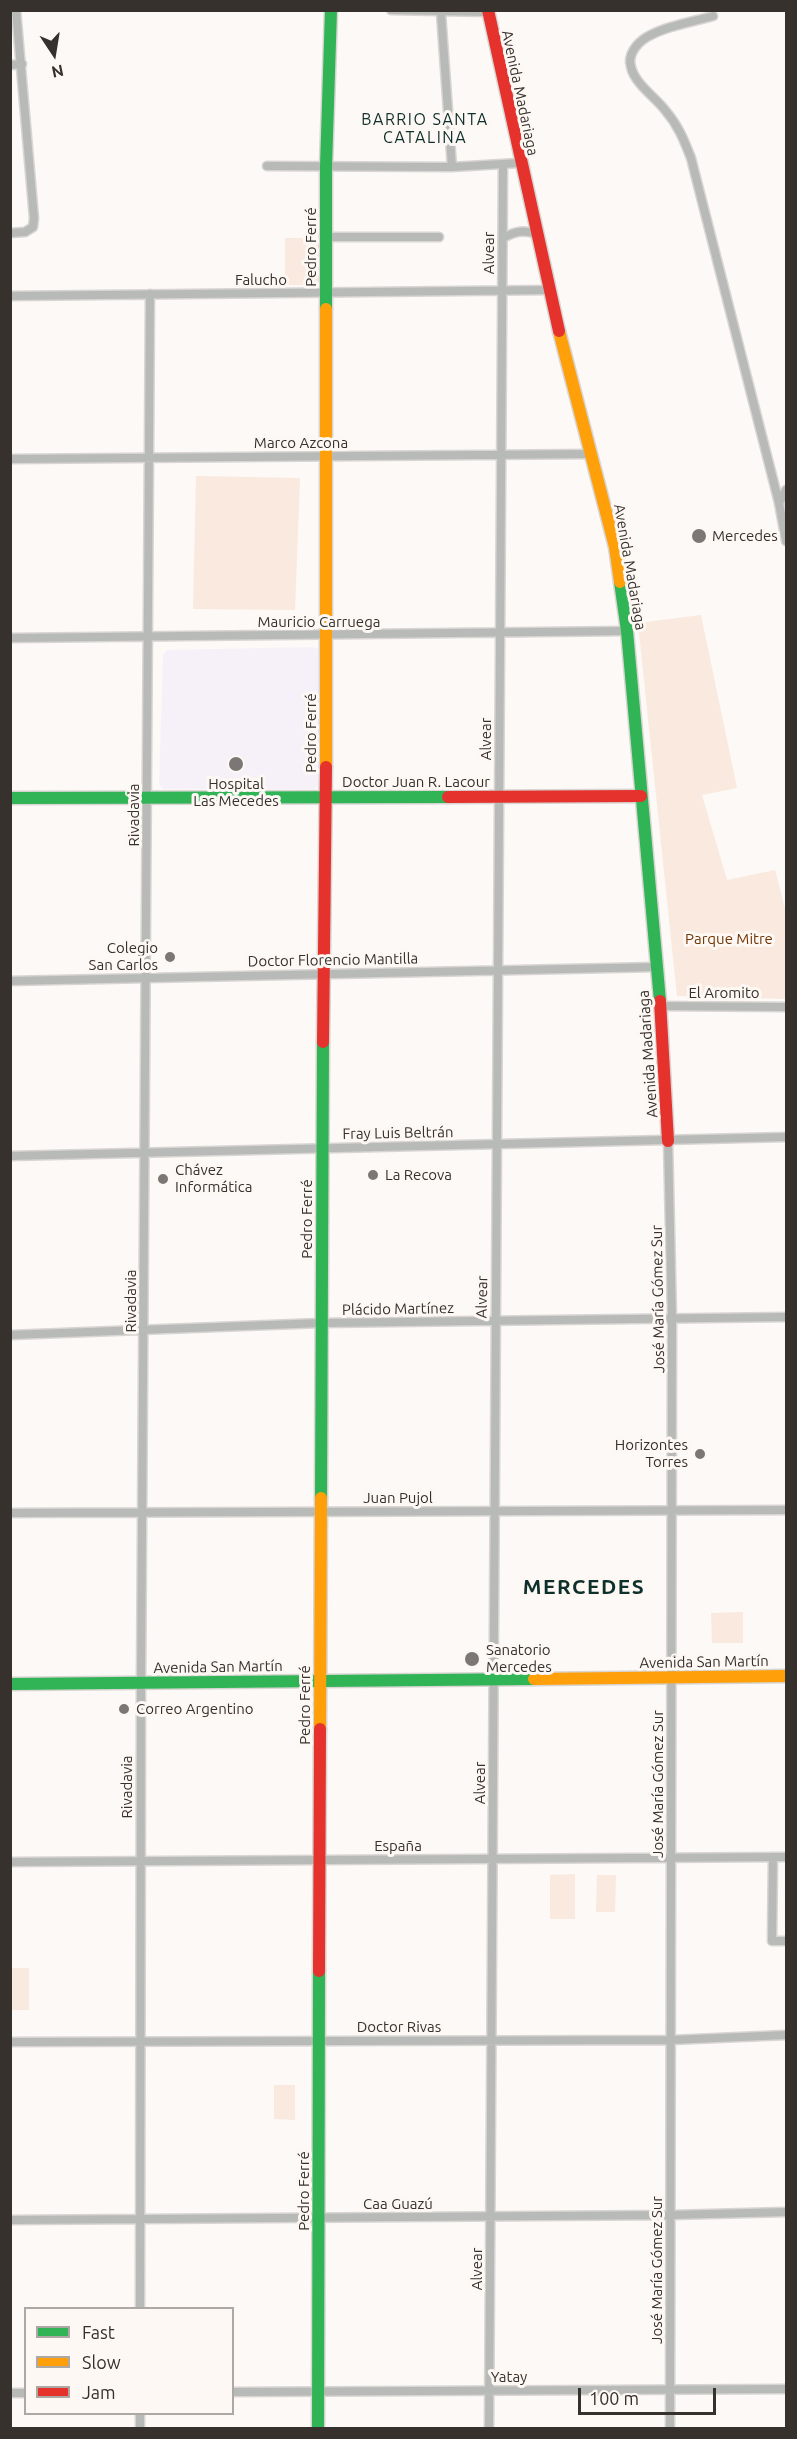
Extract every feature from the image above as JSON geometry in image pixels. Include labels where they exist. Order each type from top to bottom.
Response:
[{"type":"street","points":[[10,233],[25,232],[33,227],[34,218],[16,10]]},
{"type":"street","name":"Pedro Ferré","points":[[318,2428],[321,1323],[327,635],[325,293],[331,10]]},
{"type":"street","points":[[391,10],[441,13],[488,11]]},
{"type":"street","name":"Avenida Madariaga","points":[[488,11],[519,163],[549,290],[615,547],[627,631],[642,796],[660,1006],[668,1141]]},
{"type":"street","points":[[441,13],[452,166]]},
{"type":"street","points":[[713,16],[650,35],[632,52],[630,67],[641,84],[665,109],[681,131],[691,158],[779,503],[786,541]]},
{"type":"street","points":[[10,65],[22,64]]},
{"type":"street","points":[[267,166],[452,166],[519,163]]},
{"type":"street","name":"Alvear","points":[[489,2428],[503,165]]},
{"type":"street","points":[[502,238],[514,232],[526,231],[536,234]]},
{"type":"street","points":[[326,237],[439,237]]},
{"type":"street","name":"Falucho","points":[[10,296],[549,290]]},
{"type":"street","name":"Rivadavia","points":[[140,2307],[141,1683],[150,294]]},
{"type":"street","name":"Marco Azcona","points":[[10,459],[592,454]]},
{"type":"street","points":[[779,503],[786,490]]},
{"type":"street","name":"Mauricio Carruega","points":[[10,638],[627,631]]},
{"type":"street","name":"Doctor Juan R. Lacour","points":[[10,798],[642,796]]},
{"type":"street","name":"Doctor Florencio Mantilla","points":[[10,981],[657,967]]},
{"type":"street","name":"El Aromito","points":[[660,1006],[786,1007]]},
{"type":"street","name":"Fray Luis Beltrán","points":[[10,1156],[786,1137]]},
{"type":"street","name":"José María Gómez Sur","points":[[668,1141],[672,1318],[670,2428]]},
{"type":"street","name":"Plácido Martínez","points":[[10,1335],[321,1323],[786,1317]]},
{"type":"street","name":"Juan Pujol","points":[[10,1513],[786,1510]]},
{"type":"street","name":"Avenida San Martín","points":[[10,1684],[786,1676]]},
{"type":"street","points":[[773,1857],[772,1941],[786,1941]]},
{"type":"street","name":"España","points":[[10,1862],[786,1857]]},
{"type":"street","name":"Doctor Rivas","points":[[10,2042],[671,2040],[786,2035]]},
{"type":"street","name":"Caa Guazú","points":[[10,2220],[671,2215],[786,2212]]},
{"type":"street","name":"Yatay","points":[[234,2392],[786,2389]]},
{"type":"shaded area","points":[[312,647],[321,650],[320,785],[313,789],[163,789],[159,783],[163,655],[167,650]]},
{"type":"green space","points":[[285,238],[322,238],[322,285],[285,285]]},
{"type":"green space","points":[[196,476],[300,478],[295,610],[193,609]]},
{"type":"green space","name":"Parque Mitre","points":[[701,615],[737,788],[702,795],[727,880],[775,870],[786,912],[786,999],[677,996],[638,623]]},
{"type":"green space","points":[[743,1612],[743,1643],[712,1643],[711,1613]]},
{"type":"green space","points":[[575,1874],[575,1919],[550,1919],[550,1875]]},
{"type":"green space","points":[[597,1875],[616,1875],[615,1912],[596,1912]]},
{"type":"green space","points":[[11,1968],[29,1968],[29,2010],[11,2010]]},
{"type":"green space","points":[[274,2085],[295,2085],[295,2120],[274,2119]]},
{"type":"traffic: fast","points":[[326,309],[326,167],[331,10]]},
{"type":"traffic: fast","points":[[620,582],[627,631],[660,1001]]},
{"type":"traffic: fast","points":[[10,798],[448,797]]},
{"type":"traffic: fast","points":[[321,1498],[323,1042]]},
{"type":"traffic: fast","points":[[10,1684],[534,1679]]},
{"type":"traffic: fast","points":[[318,2428],[319,1971]]},
{"type":"traffic: slow","points":[[326,309],[326,767]]},
{"type":"traffic: slow","points":[[559,331],[615,547],[620,582]]},
{"type":"traffic: slow","points":[[320,1729],[321,1498]]},
{"type":"traffic: slow","points":[[534,1679],[786,1676]]},
{"type":"traffic: jam","points":[[488,10],[559,331]]},
{"type":"traffic: jam","points":[[323,1042],[326,767]]},
{"type":"traffic: jam","points":[[448,797],[641,796]]},
{"type":"traffic: jam","points":[[660,1001],[668,1141]]},
{"type":"traffic: jam","points":[[319,1971],[320,1729]]},
{"type":"place","name":"Mercedes","points":[[699,536]]},
{"type":"place","name":"Hospital Las Mecedes","points":[[236,764]]},
{"type":"place","name":"Colegio San Carlos","points":[[170,957]]},
{"type":"place","name":"La Recova","points":[[373,1175]]},
{"type":"place","name":"Chávez Informática","points":[[163,1179]]},
{"type":"place","name":"Horizontes Torres","points":[[700,1454]]},
{"type":"place","name":"Sanatorio Mercedes","points":[[472,1659]]},
{"type":"place","name":"Correo Argentino","points":[[124,1709]]},
{"type":"district","name":"BARRIO SANTA CATALINA","points":[[425,129]]},
{"type":"district","name":"MERCEDES","points":[[584,1587]]}]
